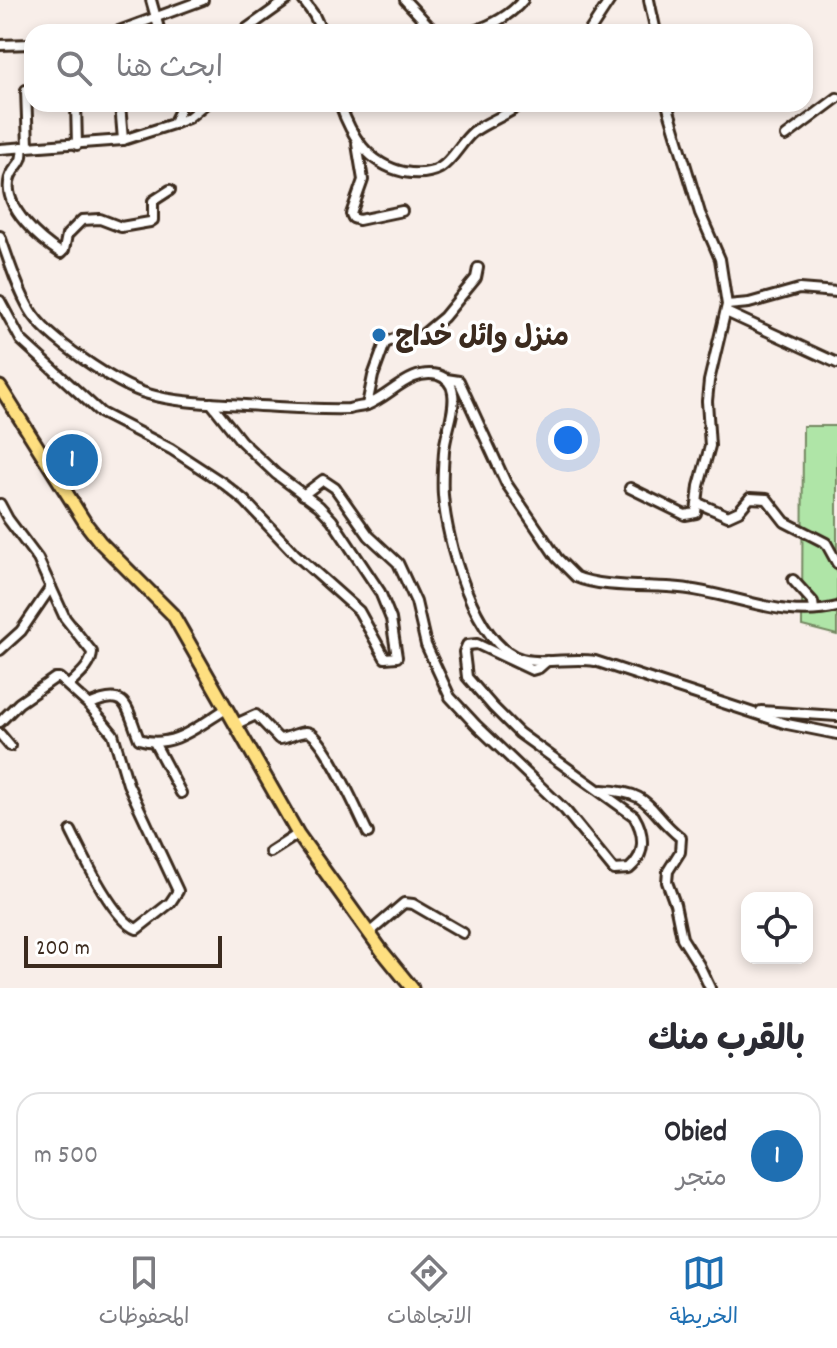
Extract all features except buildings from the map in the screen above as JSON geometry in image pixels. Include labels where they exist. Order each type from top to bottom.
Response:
[{"type":"main road","points":[[0,387],[86,524],[173,615],[298,834],[412,988]]},
{"type":"street","points":[[151,0],[158,24]]},
{"type":"street","points":[[137,24],[203,0]]},
{"type":"street","points":[[253,24],[287,0]]},
{"type":"street","points":[[303,0],[318,24]]},
{"type":"street","points":[[405,0],[427,24]]},
{"type":"street","points":[[489,24],[513,12],[523,0]]},
{"type":"street","points":[[594,24],[610,0]]},
{"type":"street","points":[[649,0],[654,24]]},
{"type":"street","points":[[0,45],[24,44]]},
{"type":"street","points":[[786,136],[837,98]]},
{"type":"street","points":[[26,112],[23,159],[8,184],[11,197],[25,220],[43,240],[61,253],[67,235],[82,220],[100,219],[121,227],[150,222],[153,220],[153,201],[170,190]]},
{"type":"street","points":[[76,112],[77,145]]},
{"type":"street","points":[[121,112],[123,140]]},
{"type":"street","points":[[173,124],[179,112]]},
{"type":"street","points":[[0,149],[123,140],[173,124],[195,112]]},
{"type":"street","points":[[344,112],[366,152],[387,167],[413,173],[444,165],[474,131],[510,112]]},
{"type":"street","points":[[630,488],[685,515],[696,513],[699,486],[710,446],[709,381],[726,309],[720,259],[700,213],[669,112]]},
{"type":"street","points":[[357,140],[363,180],[351,214],[353,218],[359,220],[402,211]]},
{"type":"street","points":[[0,236],[30,311],[56,340],[137,391],[152,396],[211,403],[326,409],[367,405],[415,377],[427,374],[459,381],[506,483],[557,558],[576,577],[591,581],[684,588],[781,611],[837,607]]},
{"type":"street","points":[[367,405],[385,343],[401,336],[420,337],[431,329],[476,278],[478,268]]},
{"type":"street","points":[[726,309],[799,289],[837,292]]},
{"type":"street","points":[[0,301],[16,333],[38,357],[69,381],[101,413],[171,449],[232,490],[305,564],[359,611],[385,658],[397,657],[391,619],[380,592],[332,520],[241,441],[211,403]]},
{"type":"street","points":[[726,309],[837,363]]},
{"type":"street","points":[[446,379],[454,395],[444,450],[442,494],[447,523],[464,582],[486,630],[496,643],[521,658],[595,661],[787,724],[837,734]]},
{"type":"street","points":[[303,495],[323,480],[335,488],[369,536],[398,563],[416,602],[426,645],[450,697],[555,800],[614,870],[625,871],[634,866],[641,852],[642,832],[634,816],[519,733],[469,681],[464,652],[467,645],[477,644],[532,670],[547,661]]},
{"type":"street","points":[[698,503],[728,516],[739,511],[750,498],[767,499],[785,522],[826,543],[837,563]]},
{"type":"street","points":[[1,511],[38,559],[65,618],[92,652],[85,669],[69,685]]},
{"type":"street","points":[[793,580],[813,602],[814,609]]},
{"type":"street","points":[[0,650],[21,631],[51,587]]},
{"type":"street","points":[[0,722],[50,679],[59,678],[69,685],[113,734],[128,784],[178,891],[170,903],[143,925],[137,929],[129,925],[104,893],[71,831]]},
{"type":"street","points":[[89,705],[116,696],[125,704],[139,739],[155,744],[191,733],[226,709]]},
{"type":"street","points":[[753,711],[837,716]]},
{"type":"street","points":[[236,724],[256,715],[279,739],[303,732],[311,734],[325,749],[368,833]]},
{"type":"street","points":[[0,734],[10,746]]},
{"type":"street","points":[[155,744],[181,793]]},
{"type":"street","points":[[599,790],[629,792],[645,799],[681,838],[680,852],[668,871],[667,882],[682,938],[710,988]]},
{"type":"street","points":[[270,852],[298,834]]},
{"type":"street","points":[[369,933],[404,903],[413,904],[463,933]]},
{"type":"green space","points":[[803,426],[837,426],[837,635],[802,626]]},
{"type":"place","name":"منزل وائل خداج","points":[[379,335]]},
{"type":"place","name":"Obied","points":[[72,460]]}]
